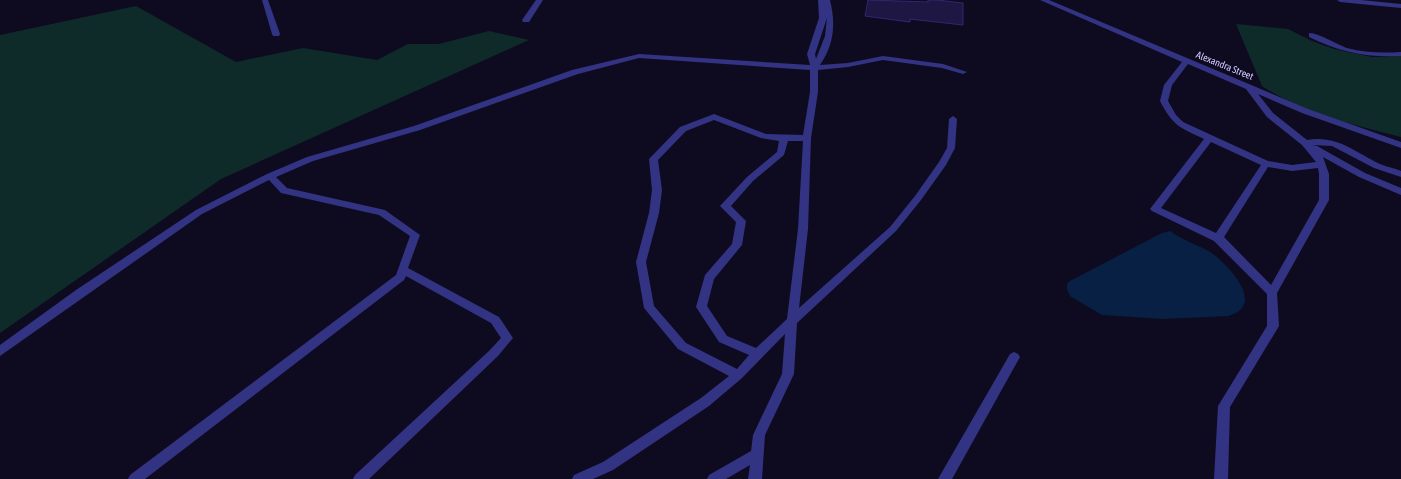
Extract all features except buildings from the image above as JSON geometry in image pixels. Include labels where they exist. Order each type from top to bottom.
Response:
[{"type":"street","points":[[265,0],[276,34]]},
{"type":"street","points":[[526,20],[540,0]]},
{"type":"street","points":[[754,479],[759,435],[788,374],[792,321],[803,229],[807,138],[814,92],[814,68],[811,54],[823,18],[821,0]]},
{"type":"street","points":[[814,68],[821,59],[831,27],[831,16],[827,0]]},
{"type":"street","name":"Alexandra Street","points":[[1043,0],[1323,118],[1401,145]]},
{"type":"street","points":[[1340,0],[1401,6]]},
{"type":"street","points":[[1312,35],[1347,51],[1374,56],[1401,54]]},
{"type":"street","points":[[0,351],[80,293],[199,212],[270,176],[310,159],[417,128],[575,72],[639,56],[814,68],[848,65],[882,58],[943,66],[963,72]]},
{"type":"street","points":[[1186,61],[1168,85],[1164,102],[1172,116],[1180,124],[1266,164],[1292,168],[1322,164]]},
{"type":"street","points":[[1221,479],[1224,406],[1273,326],[1272,293],[1324,200],[1324,174],[1320,159],[1305,143],[1270,115],[1248,86]]},
{"type":"street","points":[[738,375],[682,346],[649,308],[641,262],[654,213],[657,190],[653,159],[683,129],[714,117],[748,132],[774,138],[807,138]]},
{"type":"street","points":[[579,479],[608,466],[705,402],[738,375],[756,354],[893,229],[906,214],[943,163],[951,148],[953,119]]},
{"type":"street","points":[[756,354],[723,339],[701,307],[709,278],[737,245],[741,221],[725,206],[750,179],[780,153],[784,138]]},
{"type":"street","points":[[1209,138],[1155,209],[1218,238],[1272,293]]},
{"type":"street","points":[[1305,143],[1318,140],[1338,144],[1379,166],[1401,174]]},
{"type":"street","points":[[1305,143],[1362,175],[1401,192]]},
{"type":"street","points":[[1218,238],[1266,164]]},
{"type":"street","points":[[135,479],[400,277],[415,235],[382,212],[284,191],[270,176]]},
{"type":"street","points":[[360,479],[494,353],[507,338],[495,320],[403,270]]},
{"type":"street","points":[[945,479],[1014,357]]},
{"type":"street","points":[[714,479],[757,454]]},
{"type":"green space","points":[[136,6],[236,62],[303,48],[377,60],[408,44],[439,44],[489,31],[529,40],[221,179],[0,333],[0,35]]},
{"type":"green space","points":[[1236,24],[1288,29],[1312,41],[1334,49],[1372,57],[1401,56],[1401,137],[1347,123],[1311,111],[1294,104],[1262,86]]},
{"type":"water","points":[[1170,231],[1180,238],[1213,254],[1236,277],[1242,286],[1245,296],[1244,304],[1239,311],[1228,316],[1164,319],[1102,315],[1070,296],[1067,289],[1067,284],[1070,281],[1162,233]]}]
